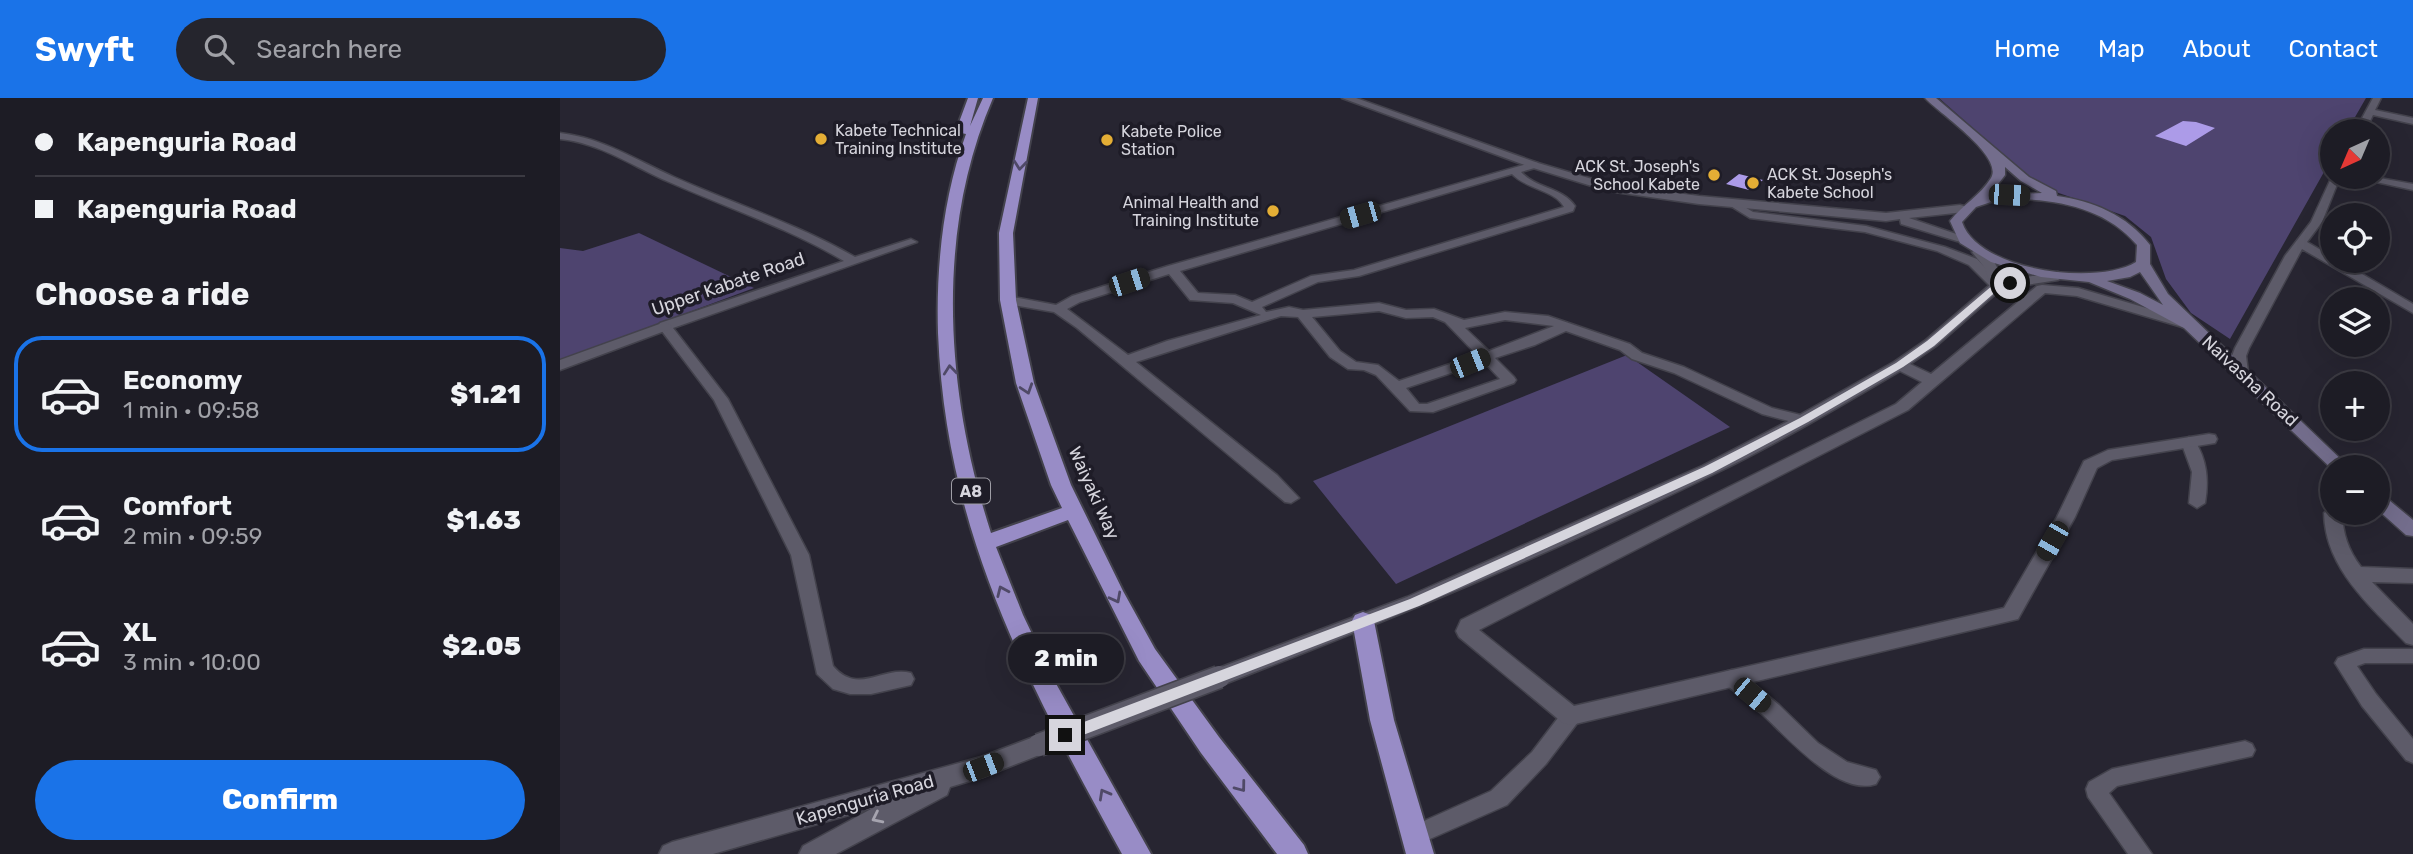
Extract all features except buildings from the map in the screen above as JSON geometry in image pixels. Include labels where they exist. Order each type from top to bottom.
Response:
[{"type":"highway","points":[[968,146],[964,125],[973,98]]},
{"type":"highway","name":"A8","points":[[988,98],[968,146],[950,230],[945,323],[962,452],[998,580],[1044,683],[1137,854]]},
{"type":"highway","name":"Waiyaki Way","points":[[1033,98],[1006,233],[1008,300],[1025,383],[1055,470],[1073,511],[1147,655],[1210,745],[1294,854]]},
{"type":"highway","points":[[986,543],[1073,511]]},
{"type":"highway","points":[[1363,621],[1381,720],[1417,845]]},
{"type":"main road","points":[[1930,98],[2025,179],[2062,198],[2099,211],[2135,232],[2143,242],[2147,257],[2143,264],[2126,274],[2089,279],[2034,271],[1979,252],[1962,238],[1956,221],[1961,209],[1981,198],[2000,175],[1995,160],[1978,139]]},
{"type":"main road","points":[[1981,198],[2009,195],[2062,198]]},
{"type":"main road","points":[[2143,264],[2149,278],[2163,297],[2192,328]]},
{"type":"main road","points":[[2089,279],[2135,296],[2192,328]]},
{"type":"main road","name":"Naivasha Road","points":[[2192,328],[2327,455]]},
{"type":"main road","points":[[2390,510],[2413,530]]},
{"type":"street","points":[[1347,98],[1534,165],[1608,187],[1732,203],[1886,217],[1962,238]]},
{"type":"street","points":[[2366,119],[2377,98]]},
{"type":"street","points":[[2370,112],[2413,121]]},
{"type":"street","points":[[560,136],[581,139],[621,155],[670,179],[733,203],[834,249],[853,261]]},
{"type":"street","points":[[1058,309],[1076,299],[1172,269],[1534,165]]},
{"type":"street","points":[[1253,306],[1315,279],[1355,273],[1569,209],[1570,206],[1564,198],[1524,181],[1515,171]]},
{"type":"street","points":[[2390,183],[2413,187]]},
{"type":"street","points":[[2241,372],[2239,356],[2242,348],[2291,256],[2316,222],[2330,189]]},
{"type":"street","points":[[1732,203],[1750,215],[1866,229],[1941,249],[1973,261],[1997,286]]},
{"type":"street","points":[[1886,217],[1961,209]]},
{"type":"street","name":"Upper Kabate Road","points":[[560,365],[911,242]]},
{"type":"street","points":[[2301,243],[2413,310]]},
{"type":"street","points":[[1979,252],[1991,267],[1997,286]]},
{"type":"street","points":[[1172,269],[1194,297],[1235,299],[1273,313]]},
{"type":"street","points":[[1997,286],[2058,276]]},
{"type":"street","name":"Kapenguria Road","points":[[672,854],[983,767],[1414,602],[1610,516],[1708,470],[1804,420],[1930,344],[1997,286]]},
{"type":"street","points":[[1572,716],[1466,631],[1468,626],[1902,407],[2042,289],[2078,292],[2192,328]]},
{"type":"street","points":[[1008,300],[1058,309],[1082,325],[1272,479],[1291,498]]},
{"type":"street","points":[[1126,361],[1159,346],[1292,310],[1303,314],[1379,307],[1406,314],[1434,313],[1463,324],[1505,316],[1532,317],[1565,326],[1679,370],[1767,411],[1804,420]]},
{"type":"street","points":[[1303,314],[1335,354],[1353,366],[1376,367],[1415,408],[1428,409],[1509,380],[1451,321]]},
{"type":"street","points":[[665,326],[721,399],[800,555],[824,669],[831,680],[842,687],[862,687],[904,679]]},
{"type":"street","points":[[1396,387],[1530,342],[1565,326]]},
{"type":"street","points":[[1899,365],[1933,381]]},
{"type":"street","points":[[1417,845],[1499,798],[1539,758],[1572,716],[2011,614],[2066,517],[2090,465],[2108,455],[2209,439]]},
{"type":"street","points":[[2189,442],[2199,460],[2201,474],[2197,503]]},
{"type":"street","points":[[2333,525],[2353,574],[2413,637]]},
{"type":"street","points":[[2353,574],[2413,576]]},
{"type":"street","points":[[2413,656],[2364,656],[2345,663],[2370,700],[2413,754]]},
{"type":"street","points":[[1732,678],[1772,711],[1811,749],[1842,770],[1869,777]]},
{"type":"street","points":[[2141,854],[2099,797],[2097,789],[2100,785],[2112,778],[2245,750]]},
{"type":"street","points":[[813,854],[866,824],[983,767]]},
{"type":"shaded area","points":[[1939,98],[2366,98],[2354,119],[2320,119],[2320,179],[2230,339],[2191,313],[2166,279],[2151,237],[2125,216],[2053,191],[2027,176]]},
{"type":"shaded area","points":[[639,233],[754,288],[560,360],[560,248],[583,251]]},
{"type":"shaded area","points":[[1627,355],[1730,427],[1396,584],[1313,481]]},
{"type":"place","name":"Kabete Technical Training Institute","points":[[821,139]]},
{"type":"place","name":"Kabete Police Station","points":[[1107,140]]},
{"type":"place","name":"ACK St. Joseph's School Kabete","points":[[1714,175]]},
{"type":"place","name":"ACK St. Joseph's Kabete School","points":[[1753,183]]},
{"type":"place","name":"Animal Health and Training Institute","points":[[1273,211]]},
{"type":"route","points":[[1065,735],[1414,602],[1521,557],[1708,470],[1804,420],[1899,365],[1930,344],[1997,286],[2010,283]]}]
